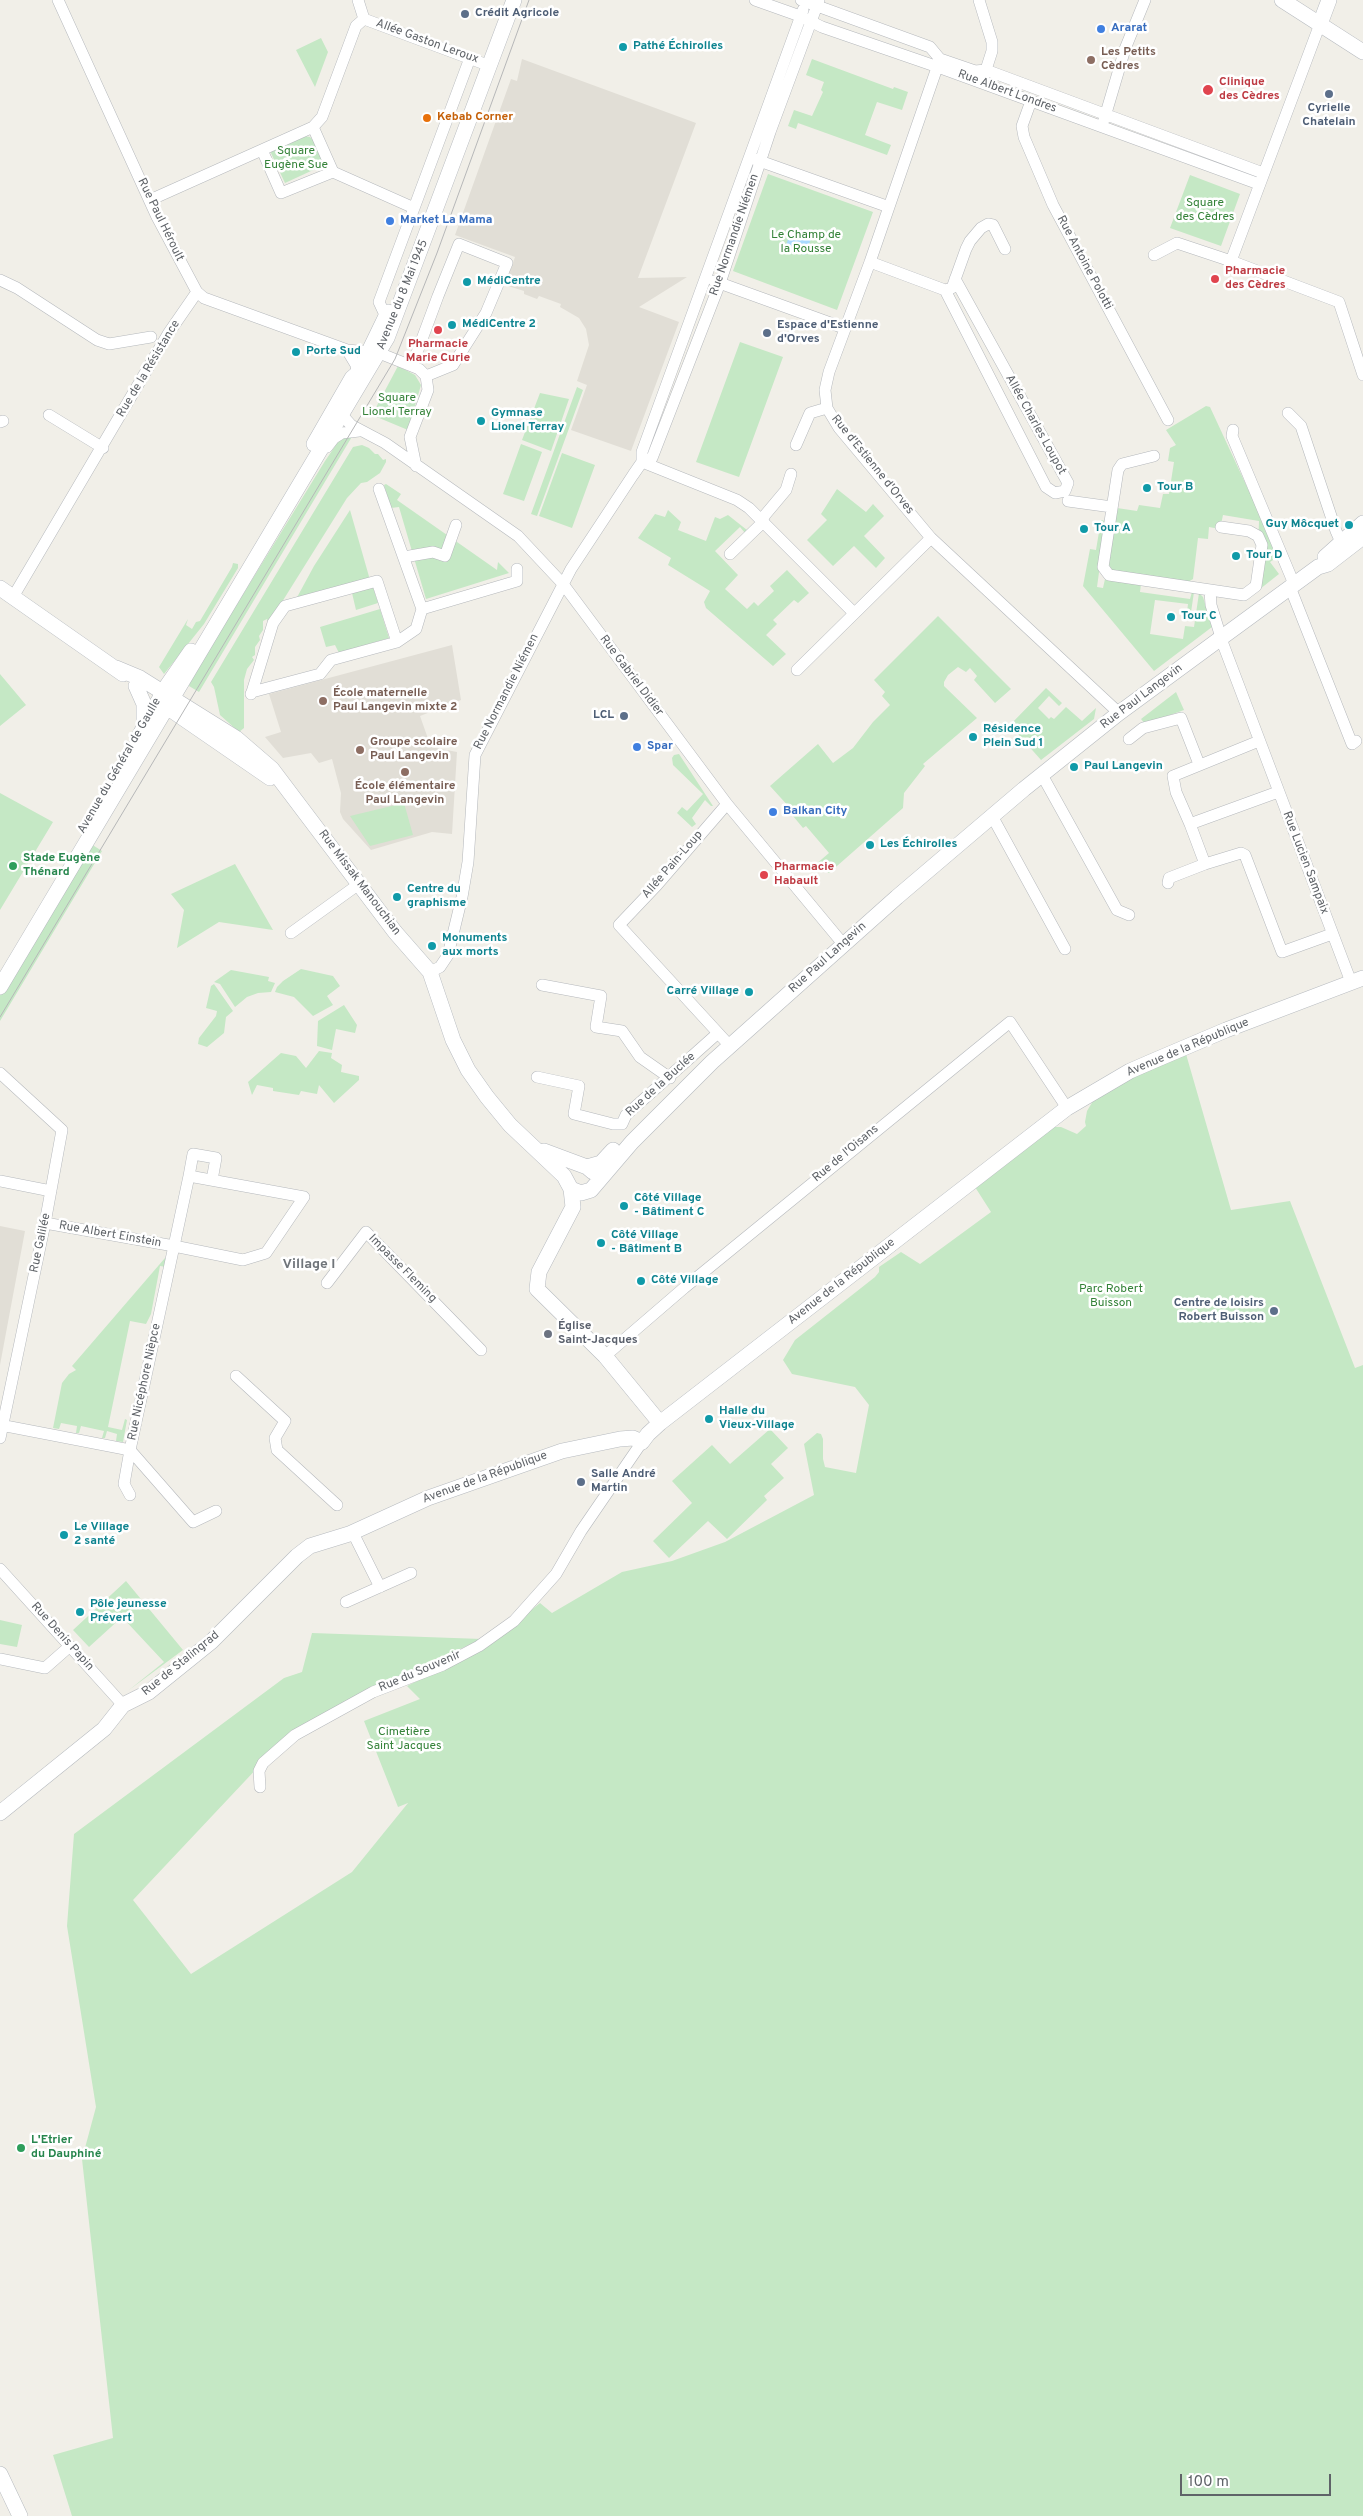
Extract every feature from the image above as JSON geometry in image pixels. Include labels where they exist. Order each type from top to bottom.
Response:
[{"type":"street","name":"Rue Paul Héroult","points":[[58,0],[150,200],[197,292]]},
{"type":"street","points":[[150,200],[313,127],[322,117],[356,26],[364,19],[358,0]]},
{"type":"street","name":"Avenue du 8 Mai 1945","points":[[386,318],[379,302],[414,208],[481,62],[506,0]]},
{"type":"street","name":"Avenue du 8 Mai 1945","points":[[165,700],[192,649],[352,378],[374,353],[428,214],[481,62],[514,0]]},
{"type":"street","name":"Rue Albert Londres","points":[[755,0],[800,16],[811,23],[939,63],[975,71],[986,70],[1106,114],[1261,178]]},
{"type":"street","points":[[979,0],[992,42],[992,51],[982,82]]},
{"type":"street","points":[[1102,126],[1125,49],[1145,0]]},
{"type":"street","points":[[1282,0],[1325,13],[1363,52]]},
{"type":"street","points":[[1301,0],[1325,13],[1363,40]]},
{"type":"street","name":"Rue Albert Londres","points":[[804,1],[818,3],[930,47],[939,63],[982,82],[1102,126],[1261,178]]},
{"type":"street","name":"Rue Normandie Niémen","points":[[430,972],[440,967],[448,955],[462,897],[468,862],[475,755],[563,584],[603,519],[642,462],[652,458],[720,283],[755,159],[804,1]]},
{"type":"street","name":"Rue Normandie Niémen","points":[[765,130],[818,3]]},
{"type":"street","points":[[1231,262],[1261,178],[1325,13]]},
{"type":"street","name":"Allée Gaston Leroux","points":[[364,19],[481,62]]},
{"type":"street","name":"Avenue du 8 Mai 1945","points":[[165,700],[186,676],[343,416],[413,274],[481,62]]},
{"type":"street","name":"Rue d'Estienne d'Orves","points":[[939,63],[826,382],[827,408],[839,428],[931,538],[1119,713]]},
{"type":"street","name":"Rue Antoine Polotti","points":[[1031,100],[1022,126],[1024,137],[1053,206],[1168,420]]},
{"type":"street","points":[[313,127],[333,172],[414,208]]},
{"type":"street","points":[[262,150],[281,193],[333,172]]},
{"type":"street","points":[[755,159],[889,207]]},
{"type":"street","name":"Rue Normandie Niémen","points":[[642,462],[642,452],[705,278],[755,159]]},
{"type":"street","points":[[870,262],[945,290],[952,288],[970,241],[981,228],[988,224],[993,225],[1006,249]]},
{"type":"street","points":[[1154,255],[1177,243],[1339,302],[1363,375]]},
{"type":"street","points":[[412,366],[459,244],[507,263],[486,313],[454,365],[426,376]]},
{"type":"street","points":[[705,278],[844,328]]},
{"type":"street","name":"Allée Charles Loupot","points":[[945,290],[1046,487],[1055,493],[1065,491],[1068,483],[955,279]]},
{"type":"street","points":[[0,280],[18,288],[97,340],[109,344],[151,337]]},
{"type":"street","points":[[197,292],[204,298],[347,350],[374,353],[419,369],[426,376],[428,390],[410,437],[416,466]]},
{"type":"street","name":"Rue de la Résistance","points":[[13,597],[103,448],[168,334],[197,292]]},
{"type":"street","points":[[347,350],[359,372],[358,381],[343,410],[343,416],[360,431],[385,442],[401,443],[410,437]]},
{"type":"street","points":[[796,445],[810,413],[827,408]]},
{"type":"street","points":[[1288,412],[1300,426],[1342,546]]},
{"type":"street","points":[[49,415],[103,448]]},
{"type":"street","points":[[1233,430],[1232,436],[1352,744],[1356,741]]},
{"type":"street","points":[[317,460],[334,438],[342,433],[360,431]]},
{"type":"street","name":"Rue Gabriel Didier","points":[[385,442],[416,466],[518,536],[563,584],[726,804],[844,945]]},
{"type":"street","points":[[1154,456],[1122,464],[1118,470],[1103,568],[1108,575],[1244,595],[1256,586],[1262,545],[1258,536],[1249,532],[1221,527]]},
{"type":"street","points":[[642,462],[737,500],[762,520],[854,613]]},
{"type":"street","points":[[730,554],[760,525],[786,490],[791,474]]},
{"type":"street","points":[[379,489],[422,609],[416,629],[397,642],[331,660],[320,674],[252,693],[273,623],[285,606],[377,581],[397,642]]},
{"type":"street","points":[[1068,501],[1112,508]]},
{"type":"street","name":"Rue Paul Langevin","points":[[584,1166],[605,1160],[627,1133],[658,1108],[668,1104],[730,1046],[992,816],[1119,713],[1318,567],[1342,546],[1363,523]]},
{"type":"street","points":[[404,557],[433,552],[445,556],[456,524]]},
{"type":"street","name":"Rue Paul Langevin","points":[[1342,546],[1363,536]]},
{"type":"street","points":[[797,670],[931,538]]},
{"type":"street","points":[[422,609],[517,581],[516,569]]},
{"type":"street","name":"Rue Missak Manouchian","points":[[0,588],[120,672],[165,700],[225,731],[250,748],[272,769],[395,932],[430,972]]},
{"type":"street","points":[[1210,591],[1211,605],[1221,638]]},
{"type":"street","name":"Rue Lucien Sampaix","points":[[1221,638],[1332,934],[1357,980]]},
{"type":"street","points":[[143,728],[144,704],[138,682],[158,680],[167,674],[178,660],[192,649]]},
{"type":"street","points":[[120,672],[165,700],[144,735],[143,749]]},
{"type":"street","points":[[186,676],[186,688],[194,704],[225,731]]},
{"type":"street","name":"Rue Missak Manouchian","points":[[165,700],[186,721],[229,748],[289,792]]},
{"type":"street","name":"Avenue du Général de Gaulle","points":[[0,968],[143,728],[165,700]]},
{"type":"street","points":[[1129,738],[1144,728],[1181,718],[1199,764]]},
{"type":"street","points":[[143,749],[163,726],[175,721],[186,721]]},
{"type":"street","points":[[1205,864],[1173,780],[1176,773],[1259,741]]},
{"type":"street","name":"Avenue du Général de Gaulle","points":[[0,987],[143,749]]},
{"type":"street","points":[[1042,775],[1116,910],[1129,915]]},
{"type":"street","points":[[1190,824],[1278,792]]},
{"type":"street","name":"Allée Pain-Loup","points":[[718,1033],[618,925],[657,885],[726,804]]},
{"type":"street","points":[[992,816],[1065,949]]},
{"type":"street","points":[[1168,882],[1169,878],[1240,853],[1245,855],[1282,952],[1332,934]]},
{"type":"street","points":[[291,933],[359,884]]},
{"type":"street","points":[[430,972],[453,1040],[468,1070],[510,1125],[564,1176],[570,1186],[581,1193],[592,1188]]},
{"type":"street","name":"Avenue de la République","points":[[310,1546],[353,1533],[428,1498],[562,1451],[620,1439],[633,1438],[642,1442],[660,1423],[1066,1108],[1130,1071],[1357,980]]},
{"type":"street","points":[[542,985],[601,996],[596,1027],[622,1031],[640,1057],[670,1078]]},
{"type":"street","name":"Rue de l'Oisans","points":[[605,1356],[684,1288],[1010,1022],[1066,1108]]},
{"type":"street","points":[[718,1033],[730,1046]]},
{"type":"street","name":"Rue de la Buclée","points":[[627,1133],[626,1115],[670,1078],[718,1033]]},
{"type":"street","name":"Rue Galilée","points":[[0,1072],[62,1130],[45,1223],[1,1425],[0,1438]]},
{"type":"street","points":[[537,1076],[579,1086],[574,1114],[627,1133]]},
{"type":"street","name":"Rue Paul Langevin","points":[[592,1188],[627,1133]]},
{"type":"street","points":[[534,1146],[555,1157],[584,1166],[595,1177],[592,1188],[568,1220]]},
{"type":"street","name":"Rue Albert Einstein","points":[[174,1246],[193,1154],[216,1158],[212,1180]]},
{"type":"street","points":[[584,1166],[571,1170],[567,1179],[570,1186],[573,1208],[539,1272],[537,1289],[605,1356],[660,1423]]},
{"type":"street","name":"Rue Albert Einstein","points":[[45,1223],[242,1260],[266,1254],[304,1197],[189,1176]]},
{"type":"street","points":[[0,1180],[51,1191]]},
{"type":"street","name":"Impasse Fleming","points":[[328,1283],[366,1232],[481,1350]]},
{"type":"street","name":"Rue Nicéphore Nièpce","points":[[1,1425],[130,1450],[174,1246]]},
{"type":"street","points":[[236,1376],[285,1421],[275,1438],[277,1450],[337,1505]]},
{"type":"street","name":"Rue du Souvenir","points":[[260,1787],[259,1771],[263,1763],[295,1734],[373,1692],[443,1665],[493,1637],[514,1621],[556,1574],[581,1531],[642,1442]]},
{"type":"street","points":[[130,1450],[124,1484],[130,1495]]},
{"type":"street","points":[[130,1450],[193,1522],[216,1511]]},
{"type":"street","points":[[353,1533],[380,1587]]},
{"type":"street","name":"Rue de Stalingrad","points":[[0,1813],[104,1728],[123,1705],[149,1692],[211,1642],[291,1561],[310,1546]]},
{"type":"street","name":"Rue Denis Papin","points":[[0,1569],[123,1705]]},
{"type":"street","points":[[346,1602],[411,1573]]},
{"type":"street","points":[[0,1659],[45,1668],[70,1646]]},
{"type":"street","points":[[0,2474],[20,2516]]},
{"type":"shaded area","points":[[522,59],[696,123],[638,278],[687,277],[639,307],[679,322],[631,451],[571,430],[587,385],[577,381],[589,345],[586,329],[579,318],[560,307],[561,304],[539,296],[537,299],[524,294],[524,291],[505,285],[515,257],[455,235],[511,79],[517,81]]},
{"type":"shaded area","name":"Groupe scolaire Paul Langevin","points":[[452,645],[461,700],[420,716],[431,747],[457,752],[452,834],[432,832],[371,850],[343,819],[340,812],[341,793],[332,759],[319,763],[311,753],[283,758],[265,737],[281,732],[269,694]]},
{"type":"shaded area","points":[[0,1226],[25,1231],[0,1365]]},
{"type":"green space","points":[[321,38],[328,52],[315,87],[296,50]]},
{"type":"green space","points":[[812,59],[893,89],[894,87],[908,92],[902,110],[877,102],[865,135],[891,145],[887,155],[798,123],[796,129],[788,126],[794,110],[812,116],[823,92],[821,90],[824,82],[806,75]]},
{"type":"green space","name":"Square Eugène Sue","points":[[304,136],[310,137],[313,140],[324,165],[285,183],[270,151]]},
{"type":"green space","name":"Le Champ de la Rousse","points":[[768,174],[873,212],[837,310],[733,271]]},
{"type":"green space","name":"Square des Cèdres","points":[[1190,175],[1240,194],[1221,246],[1170,228]]},
{"type":"green space","points":[[740,342],[783,357],[739,477],[696,462]]},
{"type":"green space","name":"Square Lionel Terray","points":[[398,366],[415,375],[421,385],[408,430],[372,415]]},
{"type":"green space","points":[[577,387],[583,390],[537,516],[531,514]]},
{"type":"green space","points":[[540,393],[569,399],[551,451],[522,440]]},
{"type":"green space","points":[[1206,406],[1210,407],[1279,556],[1270,562],[1279,574],[1260,589],[1257,586],[1259,521],[1223,515],[1220,529],[1209,527],[1208,539],[1198,538],[1193,579],[1188,582],[1112,570],[1109,565],[1117,508],[1137,511],[1139,505],[1160,508],[1163,494],[1169,494],[1174,462],[1168,461],[1170,448],[1176,445],[1166,430]]},
{"type":"green space","points":[[353,435],[199,692],[189,686],[191,679],[325,461],[340,439]]},
{"type":"green space","points":[[521,444],[542,452],[524,501],[503,494]]},
{"type":"green space","points":[[362,445],[378,454],[383,460],[386,459],[386,462],[380,473],[367,482],[361,483],[347,498],[277,610],[270,627],[267,619],[263,621],[263,630],[259,636],[260,640],[255,647],[255,655],[252,657],[254,660],[247,669],[244,680],[244,728],[239,732],[220,715],[214,687],[211,682],[353,447]]},
{"type":"green space","points":[[562,453],[595,465],[572,528],[539,516]]},
{"type":"green space","points":[[386,484],[401,494],[397,500],[497,570],[498,562],[509,573],[426,599],[399,507],[391,508],[384,485]]},
{"type":"green space","points":[[837,489],[866,512],[873,504],[884,516],[864,536],[885,558],[876,568],[854,546],[833,566],[807,540],[827,520],[821,514]]},
{"type":"green space","points":[[350,510],[370,580],[295,601],[314,566]]},
{"type":"green space","points":[[668,510],[681,522],[678,530],[706,541],[715,517],[720,519],[728,515],[747,530],[745,533],[740,527],[715,551],[738,575],[725,589],[747,609],[754,602],[758,606],[774,591],[770,586],[787,570],[809,593],[798,603],[794,600],[773,620],[777,624],[766,635],[786,654],[773,666],[706,608],[704,602],[710,591],[668,565],[671,558],[638,538],[655,514],[665,517]]},
{"type":"green space","points":[[1101,520],[1106,521],[1097,587],[1103,588],[1105,579],[1141,584],[1140,592],[1190,599],[1192,592],[1194,592],[1190,619],[1186,620],[1188,604],[1155,600],[1150,634],[1183,639],[1185,626],[1194,627],[1199,593],[1203,597],[1212,627],[1154,671],[1083,586],[1090,549],[1096,550]]},
{"type":"green space","points":[[233,563],[238,564],[238,568],[204,624],[164,674],[159,667],[188,619],[186,625],[192,629],[196,622],[200,621]]},
{"type":"green space","points":[[373,587],[378,603],[356,610],[352,593]]},
{"type":"green space","points":[[380,609],[389,638],[339,653],[335,645],[326,647],[320,627]]},
{"type":"green space","points":[[938,616],[1011,689],[995,703],[974,680],[977,676],[970,668],[966,672],[958,667],[948,675],[944,686],[977,718],[923,764],[925,766],[904,793],[903,808],[829,873],[815,865],[829,853],[806,826],[803,828],[788,810],[790,808],[770,786],[818,744],[833,763],[853,748],[873,722],[890,705],[882,696],[885,692],[874,680]]},
{"type":"green space","points":[[0,674],[26,705],[0,726]]},
{"type":"green space","points":[[1046,688],[1062,703],[1059,706],[1049,696],[1038,708],[1049,719],[1051,717],[1054,719],[1066,707],[1082,721],[1096,708],[1094,719],[1041,760],[1010,725]]},
{"type":"green space","points":[[1176,692],[1184,710],[1145,724],[1141,719]]},
{"type":"green space","points":[[679,754],[713,806],[705,800],[692,818],[696,824],[692,827],[677,813],[682,807],[687,811],[703,794],[673,765],[672,758],[674,755]]},
{"type":"green space","name":"Stade Eugène Thénard","points":[[0,793],[53,822],[0,910]]},
{"type":"green space","points":[[404,803],[413,835],[370,846],[350,816]]},
{"type":"green space","points":[[91,844],[102,851],[0,1021],[0,994]]},
{"type":"green space","points":[[235,864],[273,930],[219,922],[177,948],[184,910],[171,894]]},
{"type":"green space","points":[[301,969],[333,976],[340,986],[327,996],[333,1005],[313,1016],[294,997],[275,992],[283,981]]},
{"type":"green space","points":[[231,970],[269,977],[268,981],[275,983],[271,992],[258,993],[247,997],[235,1007],[220,984],[214,982]]},
{"type":"green space","points":[[214,984],[233,1011],[226,1017],[224,1033],[207,1047],[198,1044],[199,1038],[216,1016],[217,1011],[206,1008],[211,986]]},
{"type":"green space","points":[[344,1005],[357,1025],[355,1033],[336,1029],[332,1050],[317,1046],[318,1021]]},
{"type":"green space","points":[[319,1051],[332,1053],[331,1058],[342,1065],[341,1072],[359,1076],[359,1080],[334,1103],[319,1085],[317,1094],[301,1091],[299,1095],[273,1091],[273,1088],[257,1085],[252,1095],[248,1082],[281,1053],[296,1056],[306,1068]]},
{"type":"green space","points":[[1186,1054],[1231,1210],[1290,1201],[1355,1368],[1363,1365],[1363,2516],[72,2516],[53,2455],[113,2438],[82,2159],[96,2107],[67,1926],[74,1834],[284,1678],[302,1672],[312,1633],[482,1639],[354,1697],[293,1730],[133,1900],[191,1974],[352,1872],[408,1803],[398,1807],[364,1721],[420,1699],[407,1686],[486,1646],[540,1603],[552,1613],[622,1572],[672,1561],[725,1542],[814,1495],[804,1444],[817,1433],[821,1434],[823,1439],[825,1467],[856,1473],[869,1405],[855,1387],[792,1374],[783,1360],[795,1340],[875,1277],[879,1272],[879,1267],[901,1252],[920,1264],[991,1212],[975,1187],[1051,1127],[1061,1127],[1077,1134],[1086,1126],[1087,1111],[1093,1101],[1119,1084]]},
{"type":"green space","points":[[165,1258],[169,1259],[167,1267],[160,1266],[151,1314],[146,1324],[130,1321],[108,1427],[122,1430],[125,1419],[127,1420],[123,1442],[116,1441],[117,1434],[107,1431],[105,1438],[102,1438],[104,1431],[81,1426],[79,1433],[76,1433],[77,1426],[61,1423],[59,1429],[53,1428],[62,1383],[69,1374],[76,1370],[72,1366]]},
{"type":"green space","points":[[770,1429],[788,1448],[771,1464],[784,1478],[764,1496],[767,1500],[727,1539],[708,1521],[669,1558],[653,1541],[692,1503],[672,1481],[712,1445],[730,1464]]},
{"type":"green space","points":[[126,1581],[183,1650],[129,1690],[164,1662],[122,1617],[89,1647],[73,1630]]},
{"type":"green space","points":[[0,1620],[22,1625],[17,1647],[0,1644]]},
{"type":"water","points":[[792,228],[812,236],[805,255],[785,248]]},
{"type":"tram line","points":[[0,1017],[395,359],[437,253],[529,0]]},
{"type":"place","name":"Crédit Agricole","points":[[465,14]]},
{"type":"place","name":"Ararat","points":[[1101,29]]},
{"type":"place","name":"Pathé Échirolles","points":[[623,47]]},
{"type":"place","name":"Les Petits Cèdres","points":[[1091,60]]},
{"type":"place","name":"Clinique des Cèdres","points":[[1208,90]]},
{"type":"place","name":"Cyrielle Chatelain","points":[[1329,94]]},
{"type":"place","name":"Kebab Corner","points":[[427,118]]},
{"type":"place","name":"Market La Mama","points":[[390,221]]},
{"type":"place","name":"Pharmacie des Cèdres","points":[[1215,279]]},
{"type":"place","name":"MédiCentre","points":[[467,282]]},
{"type":"place","name":"MédiCentre 2","points":[[452,325]]},
{"type":"place","name":"Pharmacie Marie Curie","points":[[438,330]]},
{"type":"place","name":"Espace d'Estienne d'Orves","points":[[767,333]]},
{"type":"place","name":"Porte Sud","points":[[296,352]]},
{"type":"place","name":"Gymnase Lionel Terray","points":[[481,421]]},
{"type":"place","name":"Tour B","points":[[1147,488]]},
{"type":"place","name":"Guy Môcquet","points":[[1349,525]]},
{"type":"place","name":"Tour A","points":[[1084,529]]},
{"type":"place","name":"Tour D","points":[[1236,556]]},
{"type":"place","name":"Tour C","points":[[1171,617]]},
{"type":"place","name":"École maternelle Paul Langevin mixte 2","points":[[323,701]]},
{"type":"place","name":"LCL","points":[[624,716]]},
{"type":"place","name":"Résidence Plein Sud 1","points":[[973,737]]},
{"type":"place","name":"Spar","points":[[637,747]]},
{"type":"place","name":"Groupe scolaire Paul Langevin","points":[[360,750]]},
{"type":"place","name":"Paul Langevin","points":[[1074,767]]},
{"type":"place","name":"École élémentaire Paul Langevin","points":[[405,772]]},
{"type":"place","name":"Balkan City","points":[[773,812]]},
{"type":"place","name":"Les Échirolles","points":[[870,845]]},
{"type":"place","name":"Stade Eugène Thénard","points":[[13,866]]},
{"type":"place","name":"Pharmacie Habault","points":[[764,875]]},
{"type":"place","name":"Centre du graphisme","points":[[397,897]]},
{"type":"place","name":"Monuments aux morts","points":[[432,946]]},
{"type":"place","name":"Carré Village","points":[[749,992]]},
{"type":"place","name":"Côté Village - Bâtiment C","points":[[624,1206]]},
{"type":"place","name":"Côté Village - Bâtiment B","points":[[601,1243]]},
{"type":"place","name":"Côté Village","points":[[641,1281]]},
{"type":"place","name":"Centre de loisirs Robert Buisson","points":[[1274,1311]]},
{"type":"place","name":"Église Saint-Jacques","points":[[548,1334]]},
{"type":"place","name":"Halle du Vieux-Village","points":[[709,1419]]},
{"type":"place","name":"Salle André Martin","points":[[581,1482]]},
{"type":"place","name":"Le Village 2 santé","points":[[64,1535]]},
{"type":"place","name":"Pôle jeunesse Prévert","points":[[80,1612]]},
{"type":"place","name":"L'Etrier du Dauphiné","points":[[21,2148]]},
{"type":"district","name":"Village I","points":[[309,1265]]},
{"type":"park label","name":"Parc Robert Buisson","points":[[1111,1297]]},
{"type":"park label","name":"Cimetière Saint Jacques","points":[[404,1740]]}]
